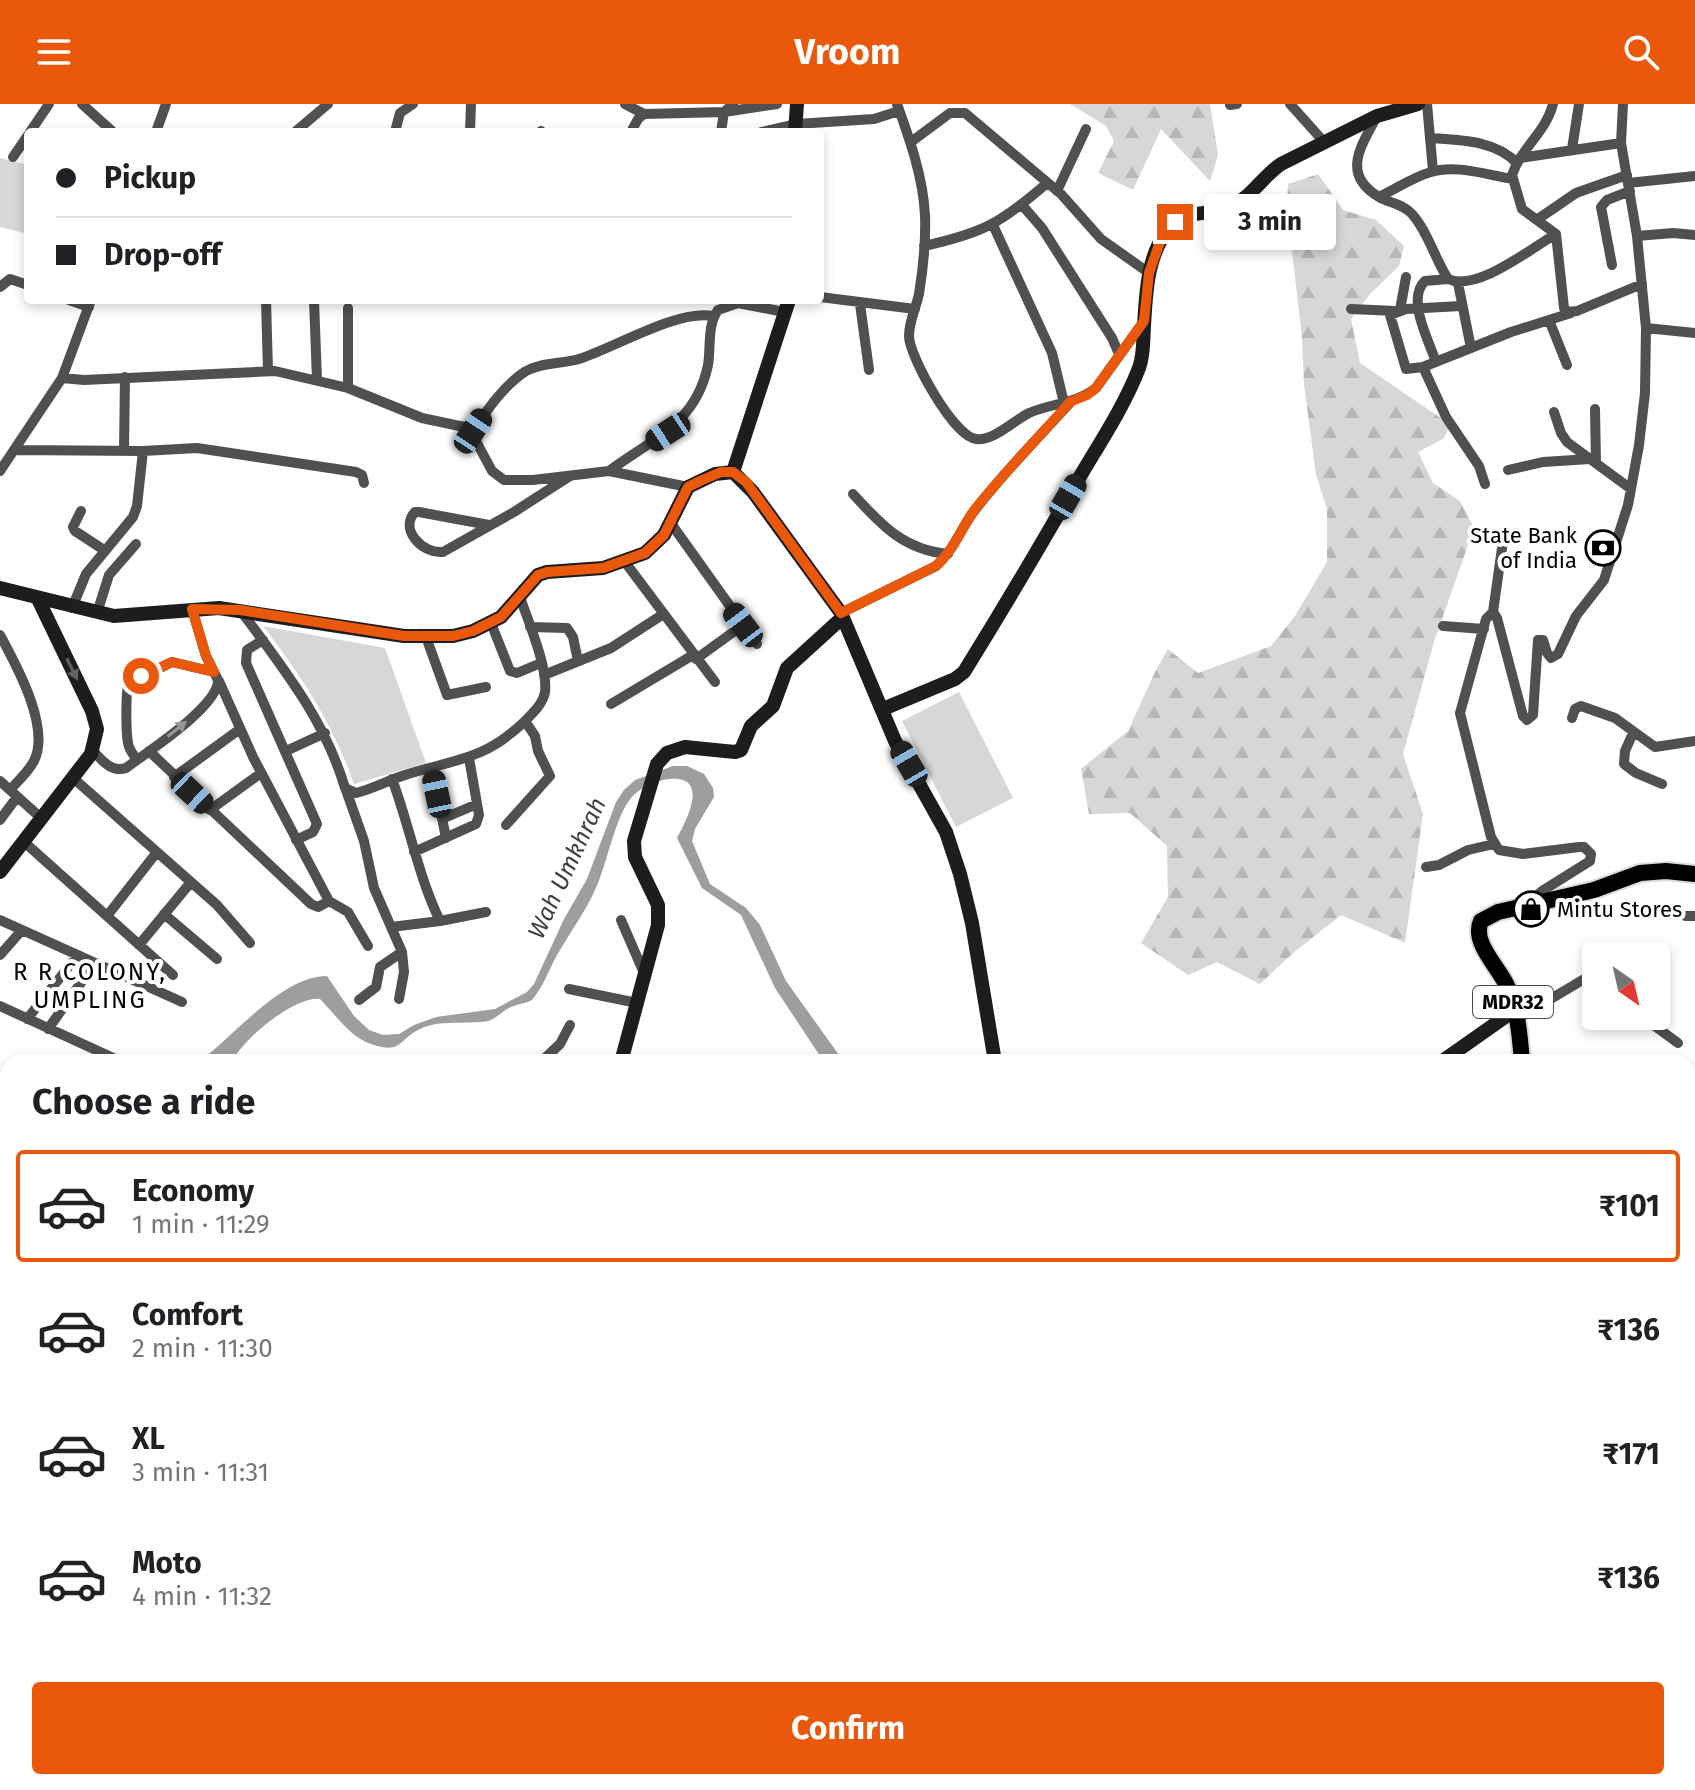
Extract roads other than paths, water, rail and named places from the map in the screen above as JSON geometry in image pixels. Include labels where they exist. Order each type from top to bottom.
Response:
[{"type":"main road","name":"MDR32","points":[[1521,1054],[1516,1015],[1508,987],[1482,944],[1479,925],[1485,917],[1529,903],[1594,890],[1640,873],[1666,871],[1695,874]]},
{"type":"street","points":[[33,128],[49,104]]},
{"type":"street","points":[[82,104],[109,128]]},
{"type":"street","points":[[157,128],[166,104]]},
{"type":"street","points":[[303,128],[328,104]]},
{"type":"street","points":[[396,128],[400,113],[413,104]]},
{"type":"street","points":[[470,128],[471,104]]},
{"type":"street","points":[[625,104],[644,114]]},
{"type":"street","points":[[633,128],[644,114],[777,104]]},
{"type":"street","points":[[797,104],[796,128],[864,120],[898,108],[911,142],[923,196],[924,246],[910,345],[944,410],[963,434],[972,439],[991,437],[1026,415],[1087,395],[1096,388],[1144,321]]},
{"type":"street","points":[[1290,104],[1316,148]]},
{"type":"street","points":[[883,709],[955,679],[964,672],[1021,579],[1131,383],[1143,353],[1149,273],[1160,242],[1175,222],[1196,213],[1230,207],[1250,196],[1271,171],[1377,116],[1418,104]]},
{"type":"street","points":[[1427,104],[1433,171]]},
{"type":"street","points":[[1553,104],[1546,123],[1518,161],[1513,179],[1522,209],[1556,234],[1564,308],[1571,313]]},
{"type":"street","points":[[1572,149],[1579,104]]},
{"type":"street","points":[[1502,548],[1493,612],[1523,716],[1527,720],[1533,715],[1538,640],[1543,640],[1551,658],[1558,654],[1576,616],[1604,580],[1631,489],[1645,393],[1646,328],[1637,236],[1621,143],[1623,104]]},
{"type":"street","points":[[722,128],[728,108]]},
{"type":"street","points":[[911,142],[950,113],[965,113],[1057,191],[1101,239],[1149,273]]},
{"type":"street","points":[[1377,116],[1358,153],[1356,163],[1363,183],[1379,197],[1410,211],[1453,281],[1471,348]]},
{"type":"street","points":[[1057,191],[1086,129]]},
{"type":"street","points":[[1430,138],[1478,143],[1500,150],[1518,161],[1572,149],[1621,143]]},
{"type":"street","points":[[13,157],[24,141]]},
{"type":"street","points":[[1379,197],[1433,171],[1453,169],[1513,179]]},
{"type":"street","points":[[1538,219],[1576,193],[1628,183],[1695,176]]},
{"type":"street","points":[[1612,265],[1601,207],[1628,183]]},
{"type":"street","points":[[924,246],[959,238],[993,225],[1046,184]]},
{"type":"street","points":[[1022,205],[1042,228],[1119,354]]},
{"type":"street","points":[[993,225],[1052,353],[1067,402]]},
{"type":"street","points":[[1436,362],[1417,308],[1421,283],[1484,277],[1556,234]]},
{"type":"street","points":[[1637,236],[1695,235]]},
{"type":"street","points":[[1406,277],[1397,310],[1390,315],[1390,319],[1403,365],[1410,370],[1571,313],[1642,284]]},
{"type":"street","points":[[0,287],[10,279],[24,284]]},
{"type":"street","points":[[824,298],[915,309]]},
{"type":"street","points":[[0,471],[62,378],[90,304]]},
{"type":"street","points":[[266,304],[268,371]]},
{"type":"street","points":[[314,304],[317,380]]},
{"type":"street","points":[[609,471],[668,432],[684,417],[706,373],[713,316],[731,304]]},
{"type":"street","points":[[733,472],[766,377],[786,306],[760,304]]},
{"type":"street","points":[[860,304],[869,370]]},
{"type":"street","points":[[1351,309],[1461,306]]},
{"type":"street","points":[[348,308],[348,388]]},
{"type":"street","points":[[473,431],[513,381],[535,366],[584,357],[693,315],[713,316]]},
{"type":"street","points":[[1549,320],[1567,365]]},
{"type":"street","points":[[1646,328],[1695,333]]},
{"type":"street","points":[[1423,367],[1446,417],[1472,453],[1485,484]]},
{"type":"street","points":[[62,378],[84,380],[268,371],[348,388],[411,414],[473,431],[492,471],[504,480],[533,480],[609,471],[688,487]]},
{"type":"street","points":[[124,450],[125,377]]},
{"type":"street","points":[[623,1054],[658,925],[658,905],[635,857],[634,841],[657,764],[675,749],[685,747],[741,750],[751,726],[773,706],[787,668],[842,615],[936,566],[948,554],[984,498],[1067,402]]},
{"type":"street","points":[[1593,461],[1595,409]]},
{"type":"street","points":[[1554,412],[1567,442],[1631,489]]},
{"type":"street","points":[[16,450],[143,451],[197,448],[356,472],[362,475],[364,483]]},
{"type":"street","points":[[72,608],[86,574],[133,517],[143,451]]},
{"type":"street","points":[[1508,470],[1543,462],[1593,461]]},
{"type":"street","points":[[2,590],[97,613],[129,616],[192,609],[240,610],[331,626],[426,637],[453,636],[501,617],[538,575],[603,568],[625,562],[655,545],[688,487],[715,474],[733,472]]},
{"type":"street","points":[[733,472],[753,492],[842,615],[895,741],[946,832],[972,923],[994,1054]]},
{"type":"street","points":[[489,525],[419,512],[410,518],[410,528],[417,542],[435,553],[450,548],[525,506],[574,473]]},
{"type":"street","points":[[853,494],[879,521],[907,543],[924,551],[948,554]]},
{"type":"street","points":[[81,511],[73,527],[75,531],[104,550]]},
{"type":"street","points":[[670,522],[757,644]]},
{"type":"street","points":[[97,613],[109,575],[136,544]]},
{"type":"street","points":[[625,562],[715,682]]},
{"type":"street","points":[[345,788],[356,793],[392,779],[469,758],[504,741],[525,721],[543,700],[544,675],[520,597]]},
{"type":"street","points":[[0,872],[92,750],[97,729],[92,711],[38,599]]},
{"type":"street","points":[[192,609],[201,642],[261,773],[329,901],[348,912],[368,946]]},
{"type":"street","points":[[240,610],[291,678],[325,733],[364,841],[374,888],[402,952],[404,972],[399,999]]},
{"type":"street","points":[[1493,612],[1489,614],[1484,629],[1460,713],[1494,844],[1499,850],[1512,854],[1579,847],[1589,851],[1592,858],[1529,903]]},
{"type":"street","points":[[544,675],[611,648],[662,615]]},
{"type":"street","points":[[491,623],[510,671],[517,673],[541,663]]},
{"type":"street","points":[[611,704],[743,625]]},
{"type":"street","points":[[1443,626],[1484,629]]},
{"type":"street","points":[[530,627],[567,628],[573,637],[578,661]]},
{"type":"street","points":[[0,635],[29,697],[37,742],[33,763],[0,820]]},
{"type":"street","points":[[426,637],[448,697],[486,687]]},
{"type":"street","points":[[263,640],[247,650],[246,663],[317,824],[313,832],[296,840]]},
{"type":"street","points":[[137,760],[127,738],[127,682],[172,662],[216,676]]},
{"type":"street","points":[[92,750],[115,770],[126,768],[210,701],[217,692],[216,676]]},
{"type":"street","points":[[1572,718],[1575,709],[1581,706],[1615,718],[1633,733],[1659,747],[1695,741]]},
{"type":"street","points":[[506,825],[550,776],[538,751],[537,740],[525,721]]},
{"type":"street","points":[[174,777],[240,729]]},
{"type":"street","points":[[286,751],[325,733]]},
{"type":"street","points":[[1633,733],[1622,759],[1624,764],[1662,784]]},
{"type":"street","points":[[149,751],[311,904],[318,907],[329,901]]},
{"type":"street","points":[[414,852],[476,824],[479,815],[469,758]]},
{"type":"street","points":[[432,768],[446,838]]},
{"type":"street","points":[[210,810],[261,773]]},
{"type":"street","points":[[72,777],[226,914],[250,943]]},
{"type":"street","points":[[392,779],[427,892],[440,921]]},
{"type":"street","points":[[0,781],[41,818]]},
{"type":"street","points":[[442,819],[477,804]]},
{"type":"street","points":[[23,841],[173,975]]},
{"type":"street","points":[[1426,867],[1439,865],[1468,850],[1494,844]]},
{"type":"street","points":[[107,916],[157,852]]},
{"type":"street","points":[[139,945],[191,882]]},
{"type":"street","points":[[391,927],[486,912]]},
{"type":"street","points":[[164,914],[217,959]]},
{"type":"street","points":[[0,920],[182,1002]]},
{"type":"street","points":[[621,920],[644,973]]},
{"type":"street","points":[[0,955],[22,930]]},
{"type":"street","points":[[359,1000],[376,987],[380,967],[402,952]]},
{"type":"street","points":[[27,1019],[78,955]]},
{"type":"street","points":[[48,1029],[95,963]]},
{"type":"street","points":[[1454,1054],[1516,1015],[1582,980]]},
{"type":"street","points":[[569,989],[637,1003]]},
{"type":"street","points":[[0,1006],[96,1054]]},
{"type":"street","points":[[549,1054],[560,1044],[570,1025]]},
{"type":"street","points":[[1660,1030],[1678,1043]]},
{"type":"place","name":"State Bank of India","points":[[1603,548]]},
{"type":"place","name":"Mintu Stores","points":[[1531,909]]},
{"type":"district","name":"R R COLONY, UMPLING","points":[[90,986]]},
{"type":"water label","name":"Wah Umkhrah","points":[[567,868]]}]
